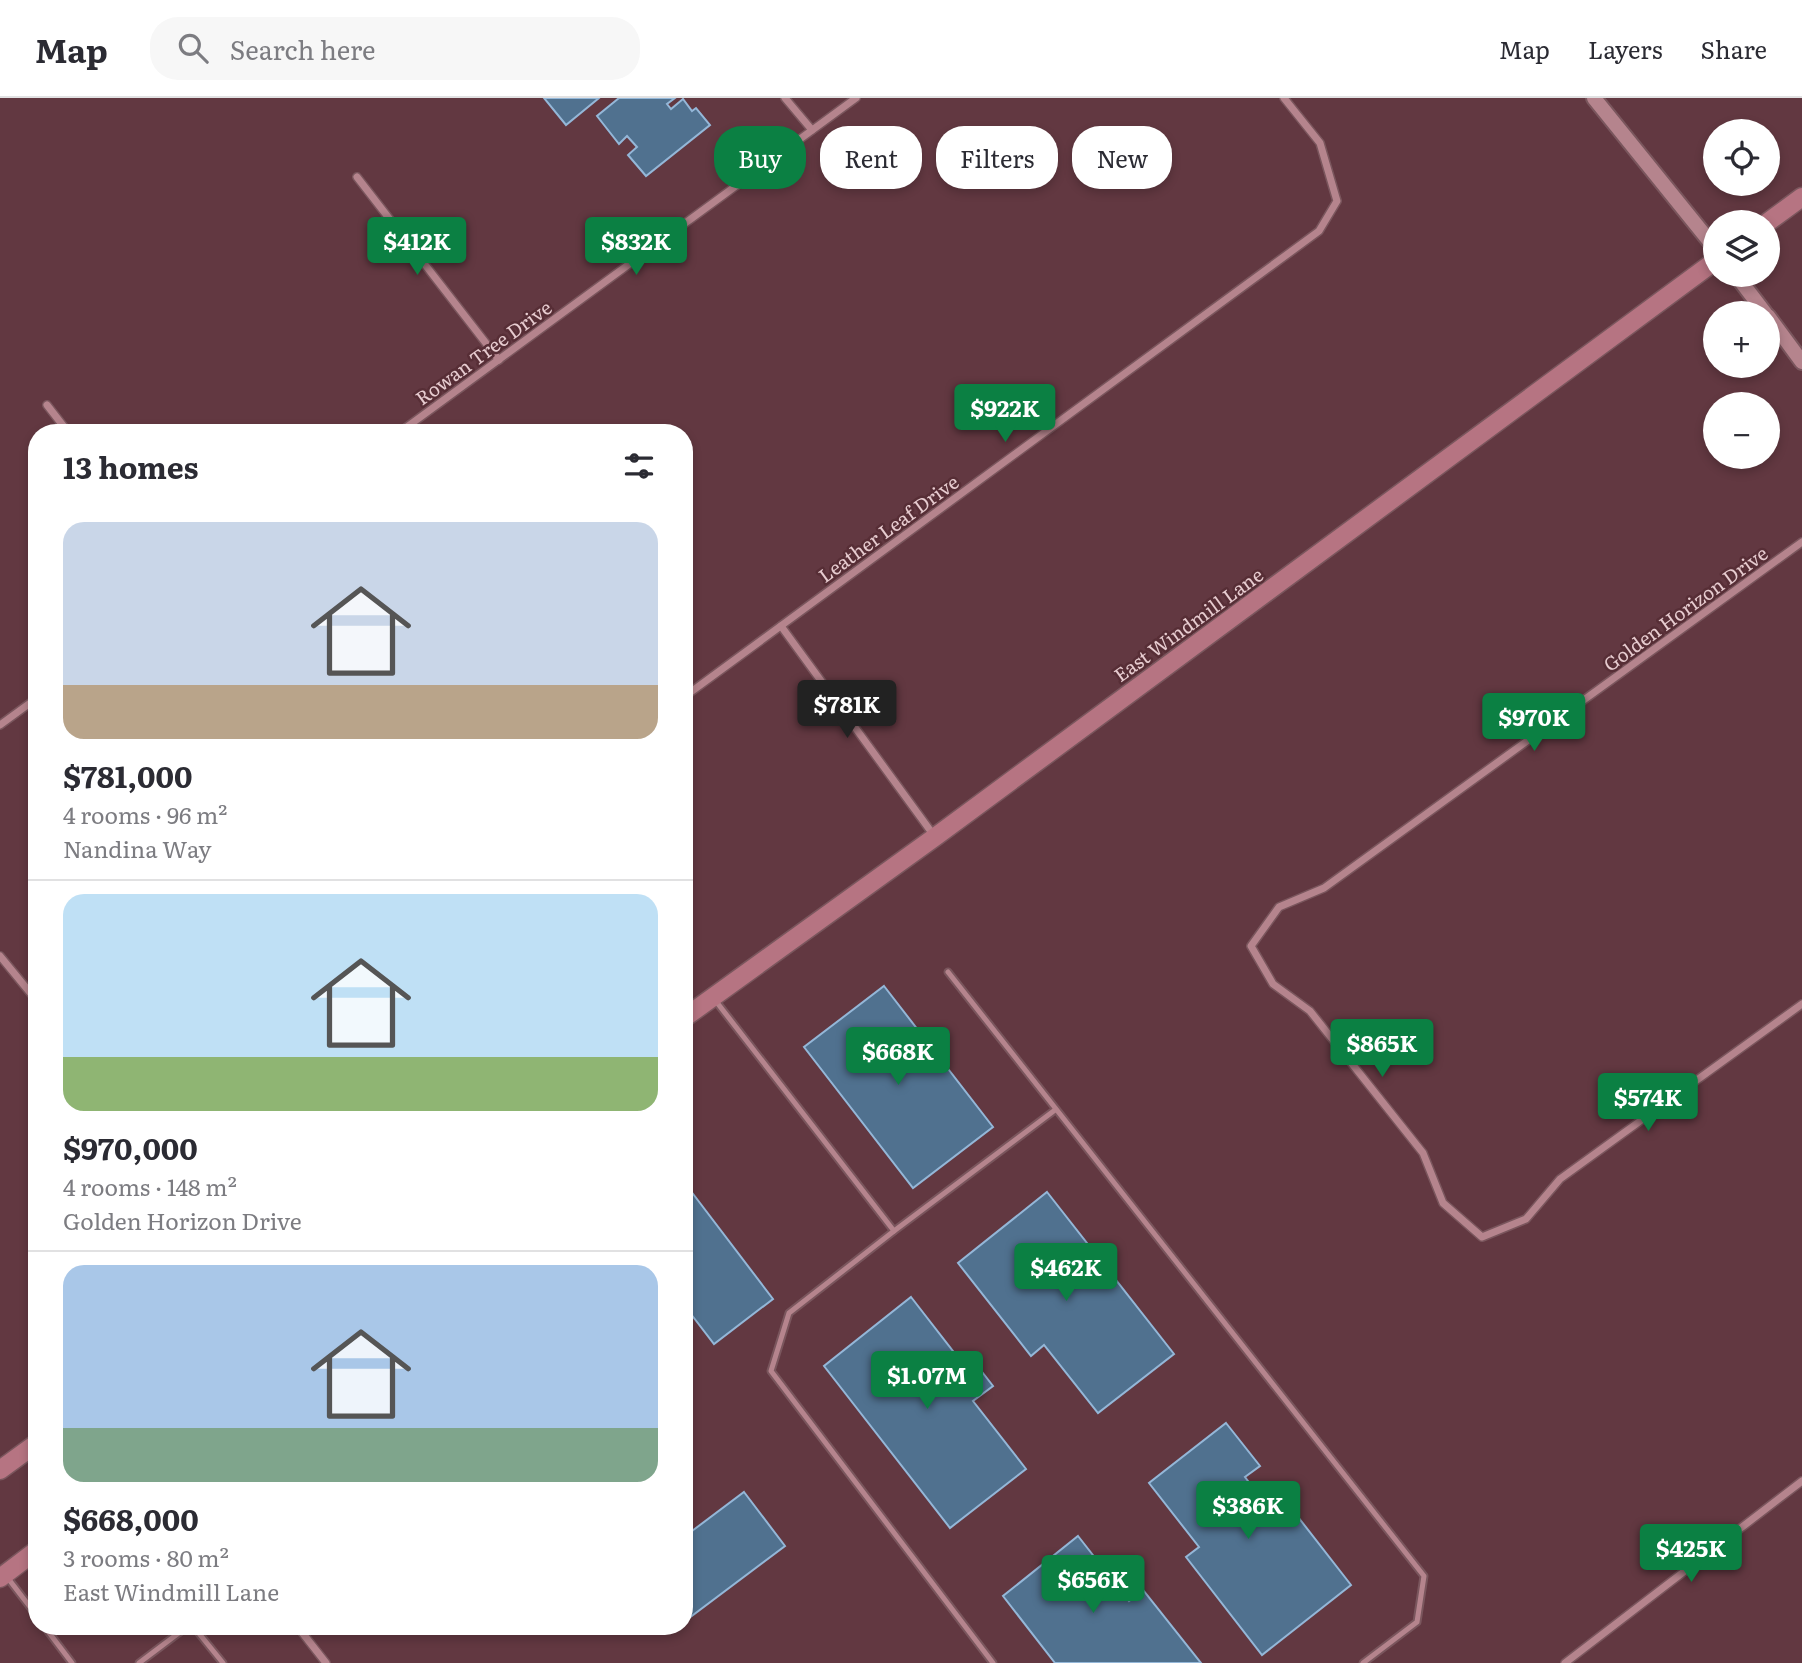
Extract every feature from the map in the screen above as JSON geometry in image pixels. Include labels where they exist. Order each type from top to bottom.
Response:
[{"type":"main road","points":[[1780,213],[1802,197]]},
{"type":"main road","name":"East Windmill Lane","points":[[693,1011],[1703,270]]},
{"type":"main road","points":[[0,1470],[28,1450]]},
{"type":"main road","points":[[2,1576],[28,1557]]},
{"type":"street","points":[[785,98],[812,130]]},
{"type":"street","name":"Rowan Tree Drive","points":[[411,424],[856,98]]},
{"type":"street","name":"Leather Leaf Drive","points":[[693,690],[1319,231],[1337,201],[1320,143],[1284,98]]},
{"type":"street","points":[[1594,98],[1703,233]]},
{"type":"street","points":[[357,177],[499,360]]},
{"type":"street","points":[[1780,333],[1802,362]]},
{"type":"street","points":[[47,405],[62,424]]},
{"type":"street","name":"Golden Horizon Drive","points":[[1802,542],[1324,888],[1279,907],[1251,946],[1273,984],[1310,1011],[1423,1153],[1443,1203],[1482,1237],[1526,1219],[1560,1179],[1802,1004]]},
{"type":"street","points":[[781,626],[935,836]]},
{"type":"street","points":[[0,725],[28,705]]},
{"type":"street","points":[[0,956],[28,990]]},
{"type":"street","points":[[1565,1663],[1802,1481]]},
{"type":"street","points":[[304,1635],[326,1663]]},
{"type":"lane","points":[[948,972],[1424,1576],[1418,1622],[1363,1663]]},
{"type":"lane","points":[[713,997],[894,1231]]},
{"type":"lane","points":[[993,1663],[771,1371],[789,1312],[1055,1111]]},
{"type":"lane","points":[[2,1576],[28,1606]]},
{"type":"lane","points":[[51,1635],[72,1663]]},
{"type":"lane","points":[[139,1663],[176,1635]]},
{"type":"lane","points":[[200,1635],[223,1663]]},
{"type":"building","points":[[544,98],[599,98],[566,125]]},
{"type":"building","points":[[619,98],[675,98],[667,104],[671,109],[683,99],[692,111],[696,108],[710,125],[646,176],[628,155],[637,147],[627,136],[619,144],[597,116]]},
{"type":"building","points":[[884,986],[993,1127],[913,1188],[804,1047]]},
{"type":"building","points":[[1047,1192],[1174,1354],[1098,1413],[1044,1345],[1031,1356],[958,1263]]},
{"type":"building","points":[[693,1194],[773,1299],[714,1344],[693,1317]]},
{"type":"building","points":[[911,1297],[960,1360],[968,1354],[993,1386],[973,1401],[1026,1469],[950,1528],[824,1366]]},
{"type":"building","points":[[1226,1423],[1260,1466],[1245,1477],[1263,1501],[1277,1490],[1351,1585],[1262,1655],[1186,1557],[1199,1547],[1149,1483]]},
{"type":"building","points":[[744,1492],[785,1546],[693,1615],[693,1530]]},
{"type":"building","points":[[1078,1536],[1129,1601],[1143,1590],[1201,1663],[1055,1663],[1003,1596]]}]
